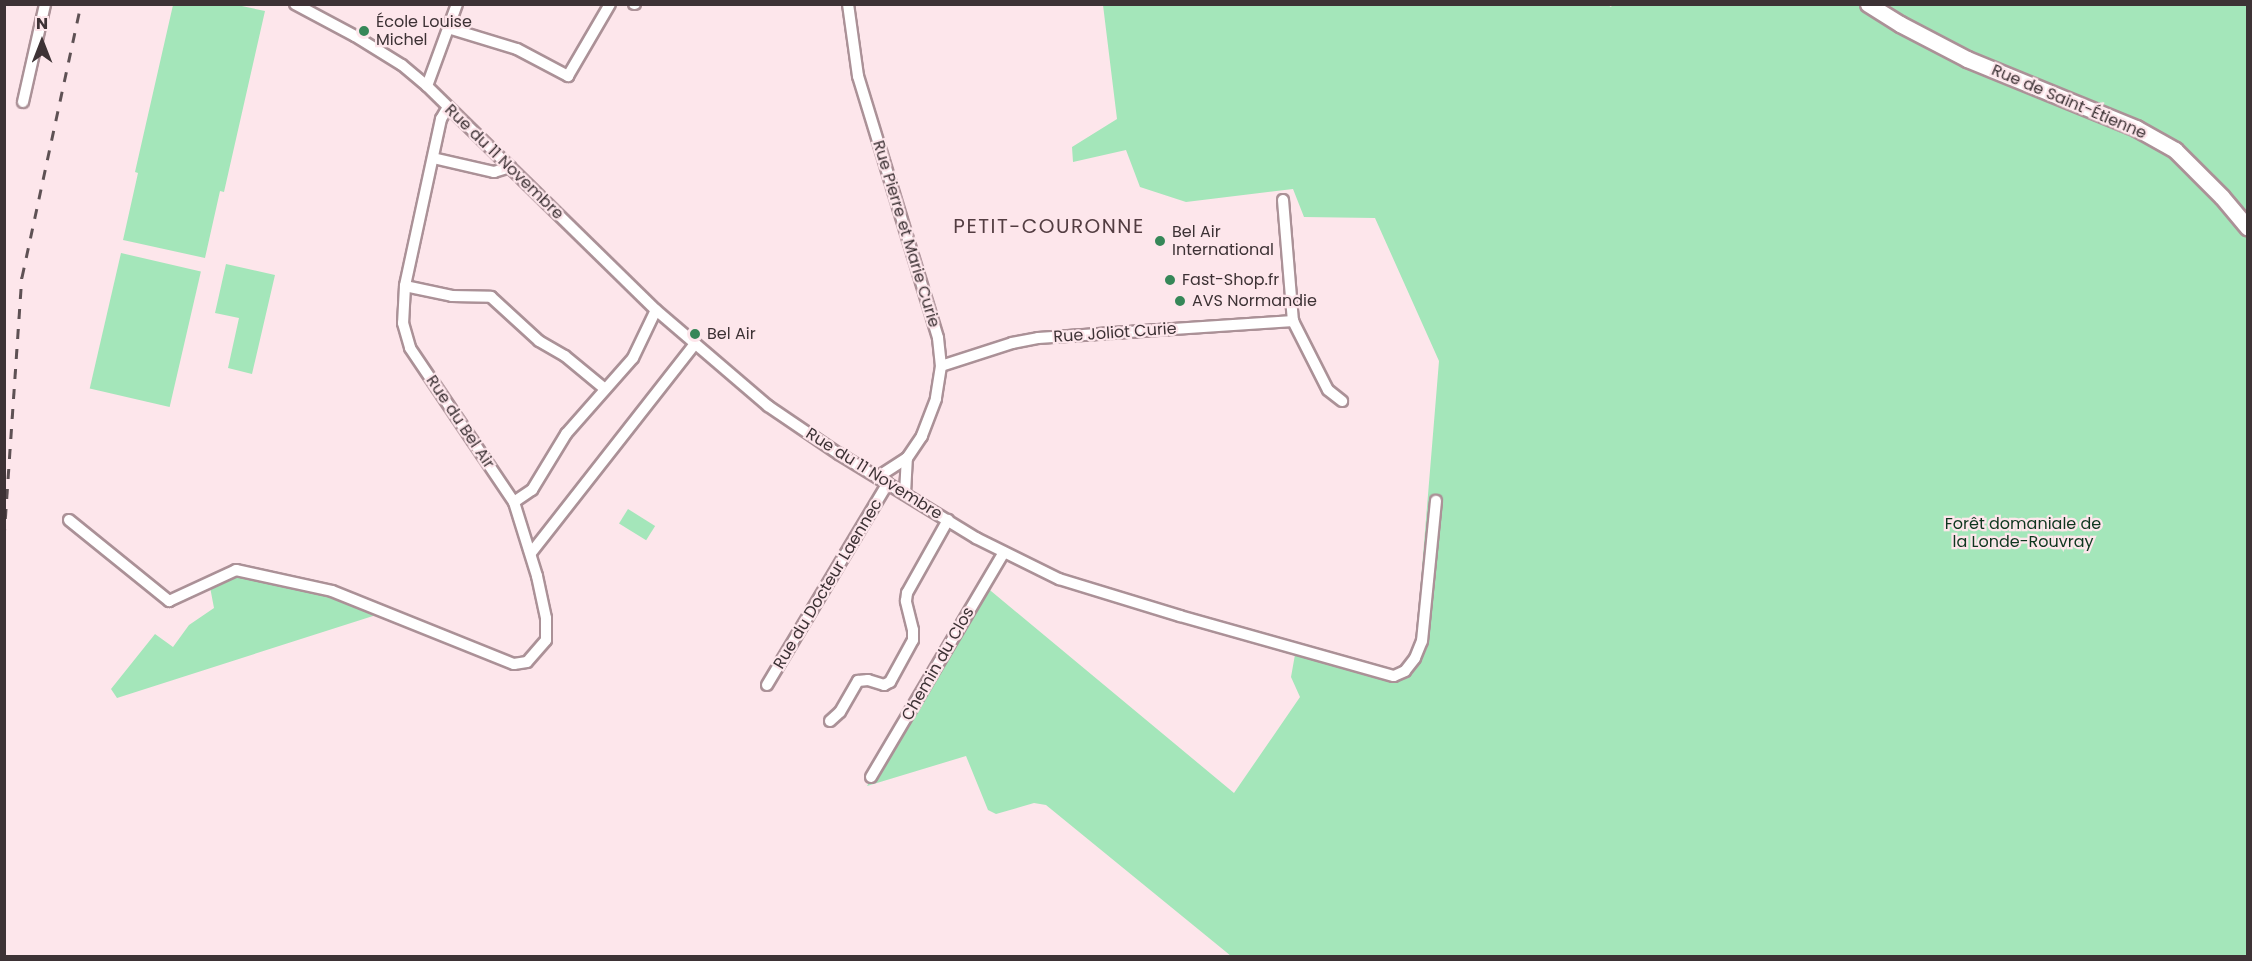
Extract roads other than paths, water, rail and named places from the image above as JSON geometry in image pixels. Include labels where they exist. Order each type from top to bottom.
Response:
[{"type":"street","points":[[23,102],[45,4]]},
{"type":"street","name":"Rue du 11 Novembre","points":[[295,4],[355,36],[402,65],[427,86],[656,310],[768,406],[948,520],[1004,552],[1059,579],[1180,616],[1394,676],[1405,671],[1415,658],[1422,641],[1436,501]]},
{"type":"street","points":[[427,86],[457,4]]},
{"type":"street","points":[[448,28],[517,49],[568,76],[610,4]]},
{"type":"street","name":"Rue Pierre et Marie Curie","points":[[848,4],[858,76],[938,338],[941,366],[936,399],[922,436],[907,458],[883,480]]},
{"type":"street","name":"Rue de Saint-Étienne","points":[[1868,4],[1900,24],[1967,59],[2136,128],[2175,150],[2222,197],[2247,228]]},
{"type":"street","name":"Rue du Bel Air","points":[[69,520],[169,601],[236,570],[332,591],[514,664],[526,662],[546,640],[546,618],[531,553],[514,502],[410,348],[403,323],[405,286],[441,119],[448,107]]},
{"type":"street","points":[[432,158],[494,172],[510,167]]},
{"type":"street","points":[[1283,200],[1293,321],[1328,390],[1342,401]]},
{"type":"street","points":[[405,286],[452,296],[491,297],[539,341],[565,356],[605,389]]},
{"type":"street","points":[[514,502],[532,490],[566,434],[633,358],[656,310]]},
{"type":"street","name":"Rue Joliot Curie","points":[[941,366],[1012,343],[1038,338],[1293,321]]},
{"type":"street","points":[[531,553],[695,344]]},
{"type":"street","name":"Rue Pierre et Marie Curie","points":[[905,494],[907,458]]},
{"type":"street","name":"Rue du Docteur Laennec","points":[[767,685],[883,480]]},
{"type":"street","points":[[830,721],[840,712],[858,681],[868,680],[884,686],[890,682],[913,640],[906,601],[907,593],[948,520]]},
{"type":"street","name":"Chemin du Clos","points":[[872,777],[1004,552]]},
{"type":"railway","points":[[4,538],[22,277],[81,4]]},
{"type":"place","name":"École Louise Michel","points":[[364,31]]},
{"type":"place","name":"Bel Air International","points":[[1160,241]]},
{"type":"place","name":"Fast-Shop.fr","points":[[1170,280]]},
{"type":"place","name":"AVS Normandie","points":[[1180,301]]},
{"type":"place","name":"Bel Air","points":[[695,334]]},
{"type":"district","name":"PETIT-COURONNE","points":[[1049,226]]},
{"type":"park label","name":"Forêt domaniale de la Londe-Rouvray","points":[[2023,533]]}]
